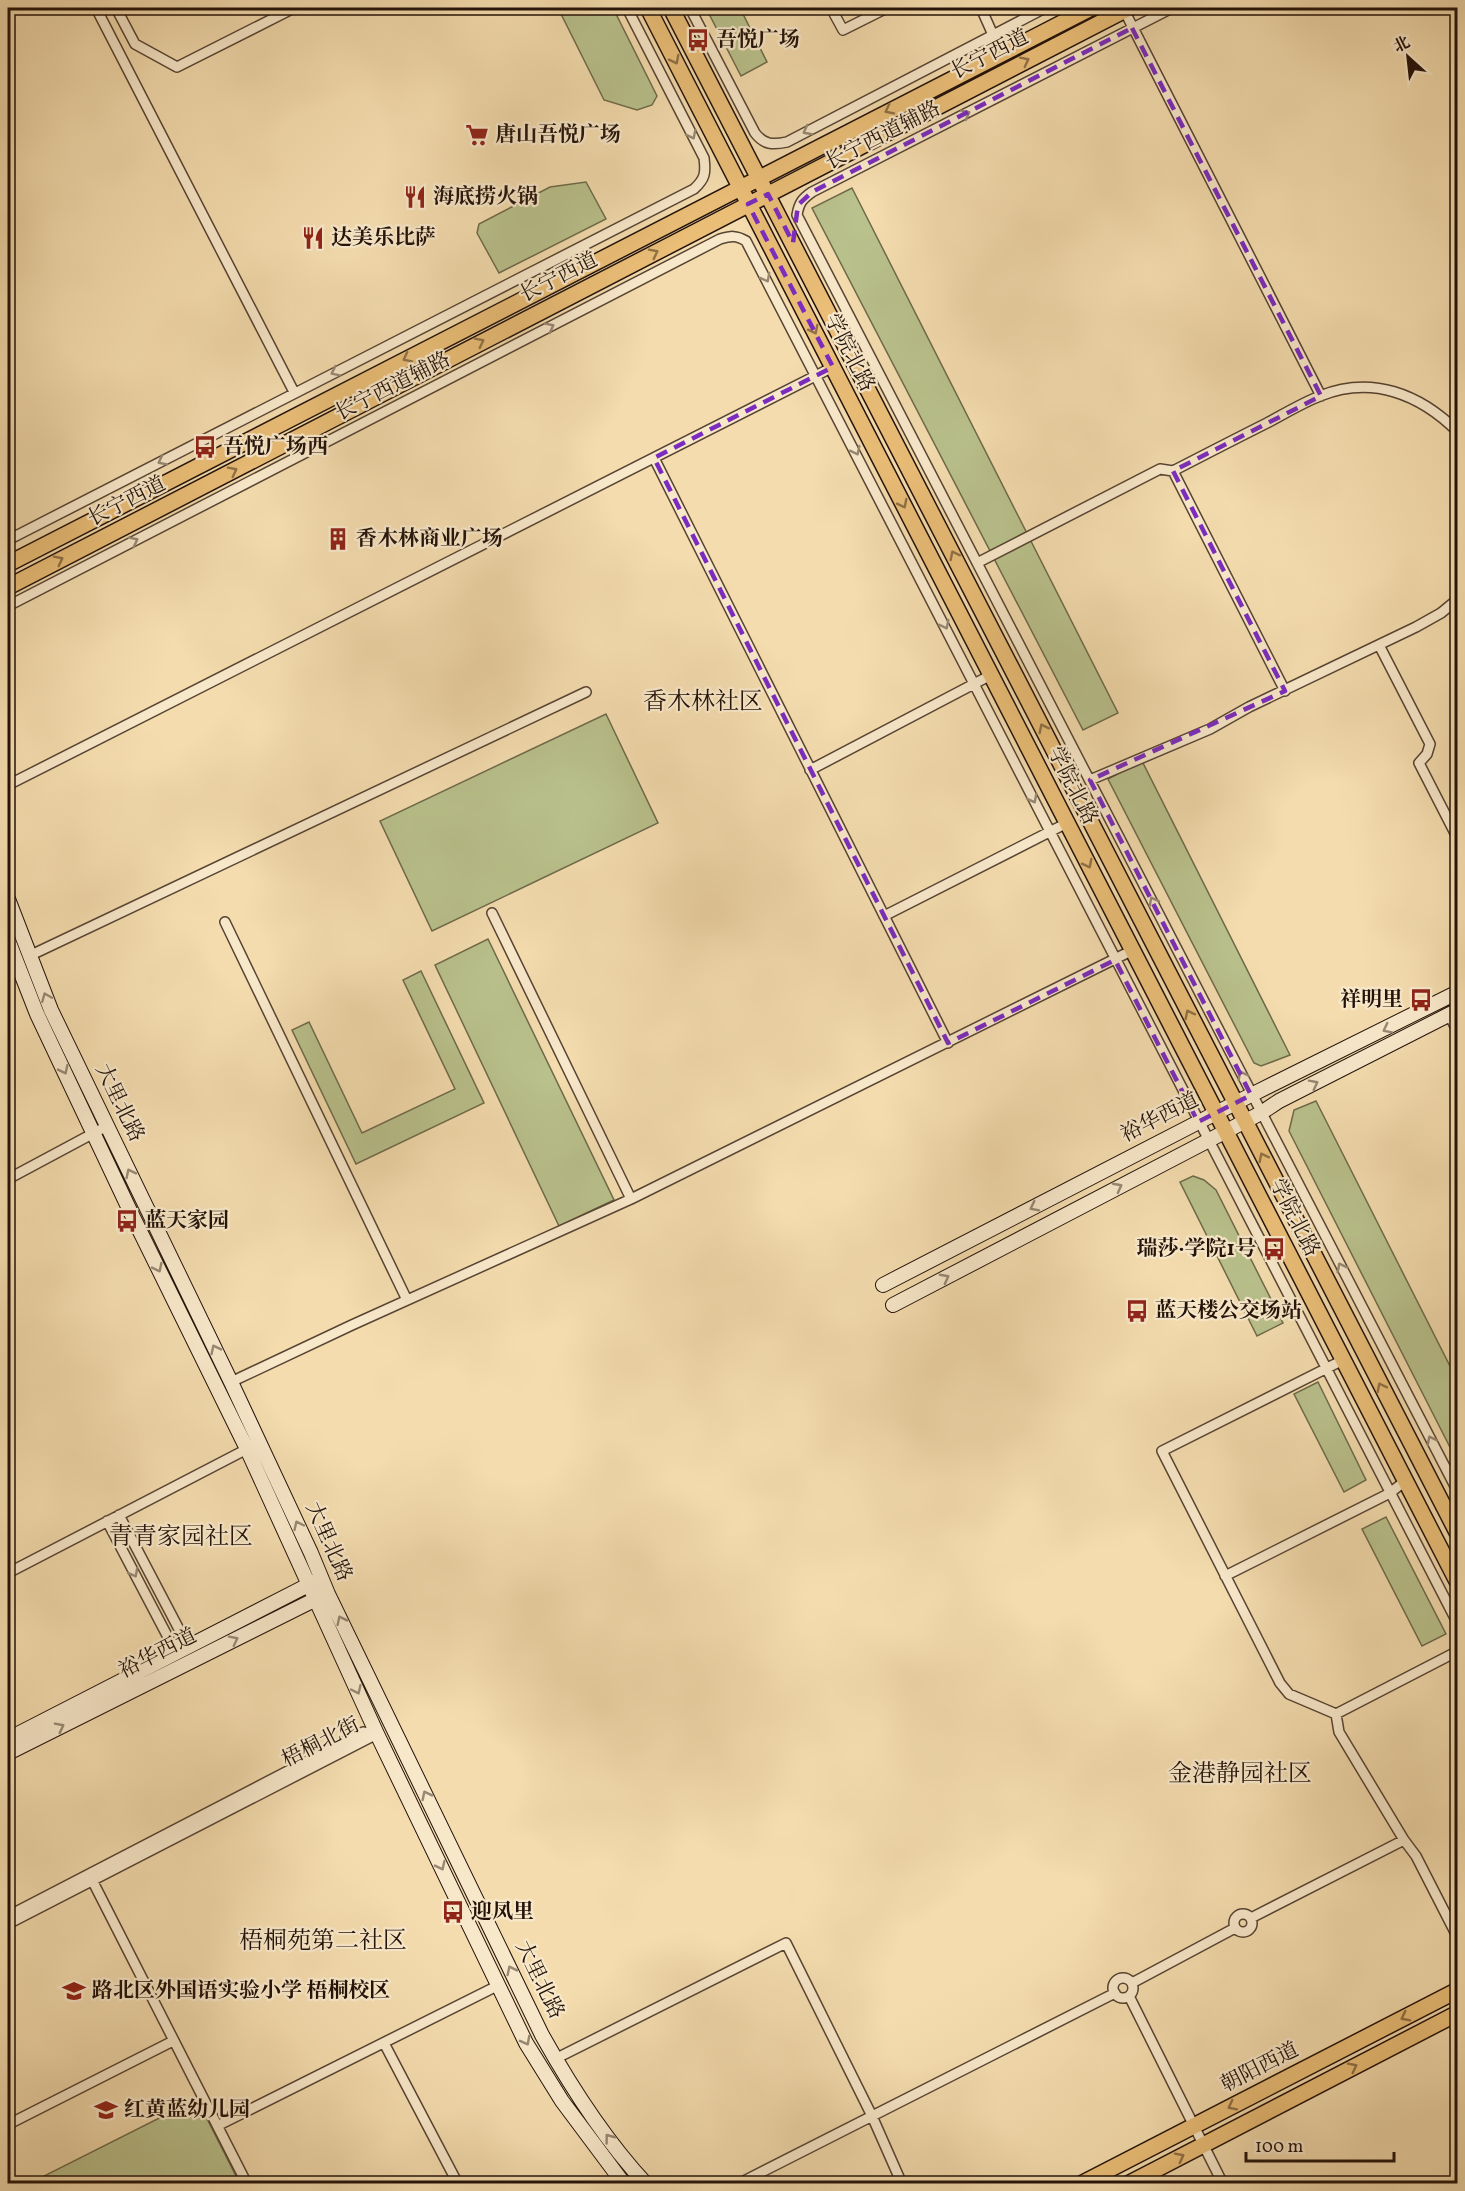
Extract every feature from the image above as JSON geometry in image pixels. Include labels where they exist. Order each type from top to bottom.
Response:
[{"type":"main road","name":"学院北路","points":[[648,8],[1458,1583]]},
{"type":"main road","name":"学院北路","points":[[671,8],[1458,1534]]},
{"type":"main road","name":"长宁西道","points":[[8,564],[759,176],[1091,8]]},
{"type":"main road","name":"长宁西道","points":[[8,587],[1127,9]]},
{"type":"main road","points":[[991,675],[1010,665]]},
{"type":"main road","name":"大里北路","points":[[8,899],[51,1010],[231,1382],[316,1581],[315,1599],[377,1734],[526,2043],[562,2101],[624,2184]]},
{"type":"main road","name":"大里北路","points":[[8,940],[37,1014],[247,1449],[316,1581],[328,1594],[555,2059],[611,2140],[646,2184]]},
{"type":"main road","name":"裕华西道","points":[[883,1285],[1235,1103],[1458,992]]},
{"type":"main road","name":"裕华西道","points":[[893,1305],[1261,1113],[1279,1101],[1453,1012]]},
{"type":"main road","points":[[1405,1481],[1425,1472]]},
{"type":"main road","name":"裕华西道","points":[[8,1739],[316,1581]]},
{"type":"main road","name":"裕华西道","points":[[8,1753],[328,1594]]},
{"type":"main road","name":"朝阳西道","points":[[1081,2184],[1458,1990]]},
{"type":"main road","name":"朝阳西道","points":[[1128,2184],[1458,2013]]},
{"type":"street","points":[[96,8],[294,392]]},
{"type":"street","points":[[116,8],[135,44],[177,67],[294,8]]},
{"type":"street","name":"长宁西道辅路","points":[[8,540],[694,189],[703,180],[704,158],[627,8]]},
{"type":"street","name":"长宁西道辅路","points":[[690,8],[755,133],[761,141],[773,145],[787,142],[1045,8]]},
{"type":"street","points":[[831,8],[843,30],[887,8]]},
{"type":"street","points":[[981,8],[1001,53]]},
{"type":"street","name":"长宁西道辅路","points":[[977,563],[797,215],[798,205],[802,199],[1172,8]]},
{"type":"street","points":[[1127,9],[1132,28],[1321,396]]},
{"type":"street","name":"长宁西道辅路","points":[[8,606],[699,250],[731,236],[738,236],[746,241],[817,375]]},
{"type":"street","points":[[8,785],[833,367]]},
{"type":"street","points":[[817,375],[1325,1370],[1458,1624]]},
{"type":"street","points":[[1458,432],[1427,405],[1402,393],[1376,388],[1348,389],[1321,396],[1173,471],[1160,469],[977,563],[1458,1492]]},
{"type":"street","points":[[654,458],[948,1043]]},
{"type":"street","points":[[1173,471],[1285,692]]},
{"type":"street","points":[[1090,780],[1210,729],[1441,613],[1458,599]]},
{"type":"street","points":[[1379,645],[1430,744],[1427,754],[1419,763],[1458,840]]},
{"type":"street","points":[[1010,665],[1027,657]]},
{"type":"street","points":[[810,770],[991,675]]},
{"type":"street","points":[[29,956],[586,692]]},
{"type":"street","points":[[884,916],[1067,823]]},
{"type":"street","points":[[492,913],[631,1199]]},
{"type":"street","points":[[225,922],[407,1300]]},
{"type":"street","points":[[231,1382],[631,1199],[1132,950]]},
{"type":"street","points":[[1453,1012],[1458,1032]]},
{"type":"street","points":[[8,1179],[107,1126]]},
{"type":"street","points":[[1336,1714],[1289,1694],[1280,1683],[1162,1451],[1343,1360]]},
{"type":"street","points":[[8,1572],[247,1449]]},
{"type":"street","points":[[1425,1472],[1442,1461]]},
{"type":"street","points":[[1225,1576],[1390,1493],[1405,1481]]},
{"type":"street","points":[[119,1515],[182,1635],[183,1649]]},
{"type":"street","points":[[107,1521],[171,1643],[183,1649]]},
{"type":"street","points":[[1336,1714],[1458,1651]]},
{"type":"street","points":[[1336,1714],[1339,1732],[1416,1856],[1458,1938]]},
{"type":"street","name":"梧桐北街","points":[[8,1916],[377,1734]]},
{"type":"street","points":[[1132,1983],[1235,1928],[1239,1932],[1248,1932],[1253,1924],[1251,1918],[1404,1840]]},
{"type":"street","points":[[90,1877],[173,2041],[219,2125],[247,2184]]},
{"type":"street","name":"梧桐北街","points":[[8,1924],[90,1877]]},
{"type":"street","points":[[555,2059],[786,1943],[872,2116],[903,2184]]},
{"type":"street","points":[[1114,1993],[1114,1987],[1119,1980],[1125,1978],[1132,1983]]},
{"type":"street","points":[[1129,1996],[1132,1992],[1132,1983]]},
{"type":"street","points":[[219,2125],[499,1985]]},
{"type":"street","points":[[1114,1993],[1119,1997],[1129,1996]]},
{"type":"street","points":[[738,2184],[1114,1993]]},
{"type":"street","points":[[1129,1996],[1223,2184]]},
{"type":"street","points":[[8,2121],[9,2124],[173,2041]]},
{"type":"street","points":[[384,2043],[458,2184]]},
{"type":"highlighted area","points":[[1132,28],[1321,396],[1173,471],[1285,691],[1090,780],[1251,1095],[1198,1122],[1115,960],[948,1043],[654,458],[833,367],[748,204],[768,194],[793,243],[798,205],[812,192]]},
{"type":"green space","points":[[558,8],[613,8],[657,96],[652,105],[637,110],[604,100]]},
{"type":"green space","points":[[706,8],[740,8],[767,62],[741,76]]},
{"type":"green space","points":[[586,182],[606,219],[499,273],[477,233],[479,224],[550,187]]},
{"type":"green space","points":[[852,188],[1118,713],[1083,730],[812,208]]},
{"type":"green space","points":[[606,714],[658,823],[432,931],[380,821]]},
{"type":"green space","points":[[1142,761],[1290,1055],[1261,1066],[1254,1063],[1108,779]]},
{"type":"green space","points":[[488,939],[614,1200],[559,1226],[435,965]]},
{"type":"green space","points":[[421,971],[484,1103],[356,1164],[292,1030],[309,1022],[362,1133],[455,1089],[403,980]]},
{"type":"green space","points":[[1316,1101],[1457,1380],[1457,1461],[1289,1131],[1294,1110]]},
{"type":"green space","points":[[1193,1176],[1204,1180],[1216,1190],[1283,1323],[1257,1336],[1180,1182]]},
{"type":"green space","points":[[1318,1382],[1366,1480],[1344,1492],[1294,1394]]},
{"type":"green space","points":[[1386,1517],[1446,1634],[1422,1646],[1362,1529]]},
{"type":"green space","points":[[197,2099],[238,2180],[237,2183],[47,2183],[44,2176]]},
{"type":"place","name":"吾悦广场","points":[[698,40]]},
{"type":"place","name":"唐山吾悦广场","points":[[477,135]]},
{"type":"place","name":"海底捞火锅","points":[[415,197]]},
{"type":"place","name":"达美乐比萨","points":[[313,238]]},
{"type":"place","name":"吾悦广场西","points":[[205,447]]},
{"type":"place","name":"香木林商业广场","points":[[338,539]]},
{"type":"place","name":"祥明里","points":[[1421,1000]]},
{"type":"place","name":"蓝天家园","points":[[127,1221]]},
{"type":"place","name":"瑞莎·学院1号","points":[[1274,1249]]},
{"type":"place","name":"蓝天楼公交场站","points":[[1137,1311]]},
{"type":"place","name":"迎凤里","points":[[453,1912]]},
{"type":"place","name":"路北区外国语实验小学 梧桐校区","points":[[74,1991]]},
{"type":"place","name":"红黄蓝幼儿园","points":[[106,2110]]},
{"type":"district","name":"香木林社区","points":[[703,703]]},
{"type":"district","name":"青青家园社区","points":[[181,1538]]},
{"type":"district","name":"金港静园社区","points":[[1240,1775]]},
{"type":"district","name":"梧桐苑第二社区","points":[[323,1942]]}]
